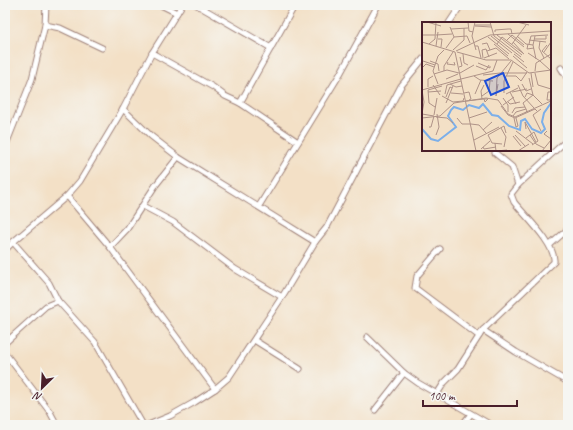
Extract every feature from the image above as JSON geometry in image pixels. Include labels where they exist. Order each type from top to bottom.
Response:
[{"type":"street","points":[[5,147],[32,79],[45,25],[46,5]]},
{"type":"street","points":[[161,5],[177,13]]},
{"type":"street","points":[[5,250],[67,196],[80,181],[123,109],[152,53],[182,5]]},
{"type":"street","points":[[197,5],[271,48]]},
{"type":"street","points":[[240,104],[295,5]]},
{"type":"street","points":[[259,206],[340,74],[378,5]]},
{"type":"street","points":[[450,22],[461,5]]},
{"type":"street","points":[[45,25],[60,28],[102,48]]},
{"type":"street","points":[[152,53],[213,87],[298,142]]},
{"type":"street","points":[[148,425],[170,416],[215,389],[229,377],[282,297],[315,242],[327,227],[401,86],[422,61]]},
{"type":"street","points":[[561,68],[568,79]]},
{"type":"street","points":[[123,109],[151,136],[178,157],[315,242]]},
{"type":"street","points":[[437,394],[444,383],[458,369],[483,330],[554,262],[550,245],[525,216],[512,198],[511,194],[518,185],[568,139]]},
{"type":"street","points":[[495,153],[512,167],[518,185]]},
{"type":"street","points":[[110,247],[127,229],[178,157]]},
{"type":"street","points":[[67,196],[110,247],[215,389]]},
{"type":"street","points":[[143,206],[173,222],[235,269],[282,297]]},
{"type":"street","points":[[550,245],[567,231]]},
{"type":"street","points":[[13,242],[48,283],[58,301],[95,342],[143,425]]},
{"type":"street","points":[[440,249],[417,276],[415,288],[479,336]]},
{"type":"street","points":[[5,343],[46,306],[58,301]]},
{"type":"street","points":[[483,330],[516,352],[568,382]]},
{"type":"street","points":[[367,337],[404,373],[491,425]]},
{"type":"street","points":[[254,340],[300,369]]},
{"type":"street","points":[[5,353],[50,412],[57,425]]},
{"type":"street","points":[[374,410],[404,373]]},
{"type":"street","points":[[462,425],[471,414]]}]
